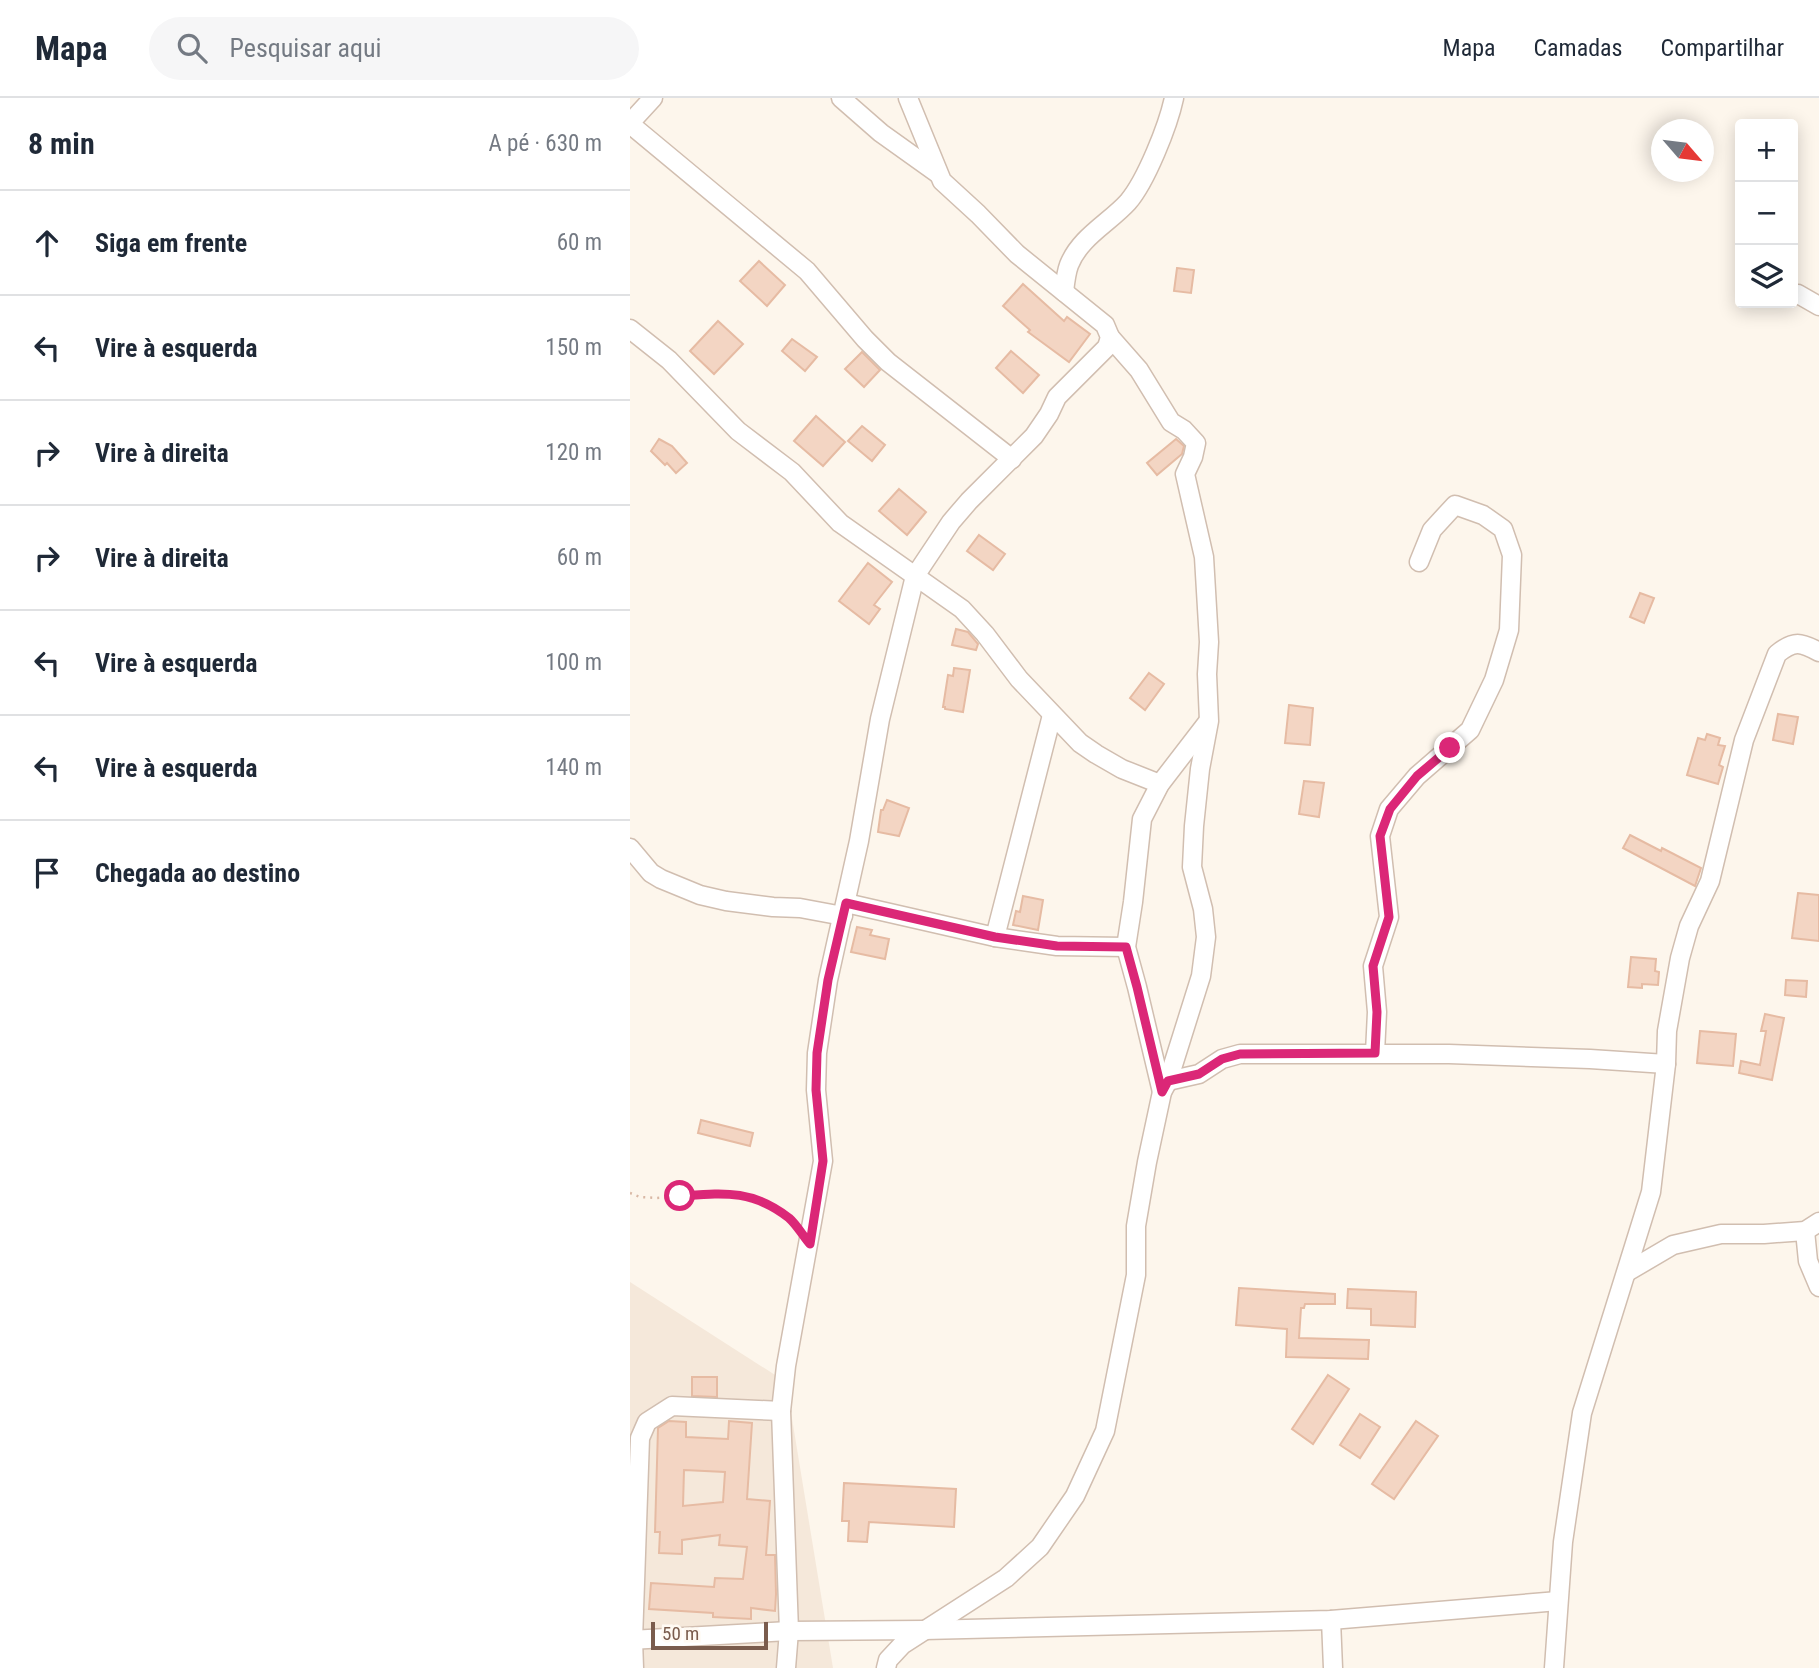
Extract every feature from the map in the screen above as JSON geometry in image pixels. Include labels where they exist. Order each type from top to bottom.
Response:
[{"type":"street","points":[[653,98],[630,123],[807,271],[888,362],[1012,459]]},
{"type":"street","points":[[841,98],[881,133],[938,174],[1017,254],[1105,326],[1110,337],[1139,370],[1171,422],[1184,430],[1196,443],[1185,474],[1204,557],[1209,642],[1209,721],[1200,769],[1192,867],[1203,909],[1206,937],[1200,976],[1165,1086],[1136,1226],[1136,1275],[1105,1431],[1075,1496],[1040,1547],[1006,1578],[902,1645],[888,1660],[886,1668]]},
{"type":"street","points":[[908,98],[938,174]]},
{"type":"street","points":[[1064,292],[1069,265],[1080,245],[1128,202],[1140,185],[1170,116],[1174,98]]},
{"type":"street","points":[[1798,294],[1819,306]]},
{"type":"street","points":[[630,329],[669,360],[738,431],[792,472],[840,523],[962,609],[1019,679],[1080,743],[1122,769],[1160,784]]},
{"type":"street","points":[[786,1668],[789,1631],[781,1411],[786,1366],[823,1161],[816,1090],[817,1053],[828,980],[859,841],[880,719],[915,576],[951,522],[1034,436],[1057,397],[1107,347],[1110,337]]},
{"type":"street","points":[[1375,1053],[1377,1012],[1373,966],[1389,917],[1380,836],[1390,809],[1417,776],[1470,730],[1494,680],[1509,631],[1512,555],[1503,529],[1483,515],[1455,505],[1432,530],[1419,562]]},
{"type":"street","points":[[1554,1668],[1563,1542],[1582,1413],[1651,1192],[1666,1064],[1667,1031],[1680,958],[1689,926],[1710,881],[1744,740],[1777,654],[1788,645],[1804,644],[1819,652]]},
{"type":"street","points":[[995,937],[1052,715]]},
{"type":"street","points":[[1165,1086],[1126,947],[1142,819],[1160,784],[1209,721]]},
{"type":"street","points":[[630,848],[651,873],[661,879],[699,895],[726,901],[773,907],[844,909],[1057,946],[1126,947]]},
{"type":"street","points":[[1165,1086],[1199,1074],[1222,1059],[1240,1054],[1375,1053],[1590,1059],[1666,1064]]},
{"type":"street","points":[[1627,1272],[1673,1245],[1721,1234],[1764,1234],[1812,1227],[1808,1261],[1819,1287]]},
{"type":"street","points":[[634,1668],[632,1640],[640,1438],[647,1422],[672,1406],[781,1411]]},
{"type":"street","points":[[632,1640],[789,1631],[1331,1619],[1558,1601]]},
{"type":"street","points":[[1331,1619],[1333,1668]]},
{"type":"path","points":[[630,1193],[640,1197],[657,1198],[722,1193],[754,1197],[790,1219],[810,1244]]},
{"type":"shaded area","points":[[630,1282],[786,1382],[833,1668],[630,1668]]},
{"type":"building","points":[[759,261],[785,285],[767,306],[740,281]]},
{"type":"building","points":[[1177,268],[1194,270],[1191,293],[1174,291]]},
{"type":"building","points":[[1023,284],[1064,321],[1067,317],[1090,334],[1069,362],[1028,332],[1030,330],[1003,306]]},
{"type":"building","points":[[718,321],[743,344],[714,374],[690,351]]},
{"type":"building","points":[[792,339],[817,357],[805,371],[782,351]]},
{"type":"building","points":[[1011,351],[1039,375],[1023,393],[996,368]]},
{"type":"building","points":[[862,352],[880,370],[864,387],[845,369]]},
{"type":"building","points":[[816,416],[845,442],[823,466],[794,441]]},
{"type":"building","points":[[862,426],[885,445],[872,461],[848,441]]},
{"type":"building","points":[[659,439],[672,446],[687,463],[676,473],[651,451]]},
{"type":"building","points":[[1176,439],[1184,446],[1182,454],[1157,475],[1147,463]]},
{"type":"building","points":[[899,489],[926,512],[907,535],[879,511]]},
{"type":"building","points":[[979,535],[1005,554],[993,570],[967,551]]},
{"type":"building","points":[[868,563],[892,582],[874,605],[880,609],[869,624],[839,601]]},
{"type":"building","points":[[1640,593],[1654,598],[1644,623],[1630,617]]},
{"type":"building","points":[[956,629],[968,632],[978,644],[976,650],[952,645]]},
{"type":"building","points":[[954,668],[970,670],[963,712],[943,707],[948,675],[953,676]]},
{"type":"building","points":[[1149,673],[1164,684],[1145,710],[1130,698]]},
{"type":"building","points":[[1289,705],[1313,708],[1310,745],[1285,743]]},
{"type":"building","points":[[1778,714],[1798,717],[1793,744],[1773,740]]},
{"type":"building","points":[[1707,734],[1720,738],[1718,745],[1725,746],[1719,765],[1723,767],[1718,784],[1687,775],[1698,738],[1705,740]]},
{"type":"building","points":[[1304,781],[1324,783],[1319,817],[1299,814]]},
{"type":"building","points":[[887,800],[909,808],[899,836],[878,832],[881,810]]},
{"type":"building","points":[[1630,835],[1701,868],[1695,886],[1623,848]]},
{"type":"building","points":[[1798,893],[1819,895],[1819,941],[1792,938]]},
{"type":"building","points":[[1023,896],[1043,900],[1038,930],[1013,925],[1016,911],[1020,912]]},
{"type":"building","points":[[857,927],[872,930],[870,935],[889,939],[885,959],[851,952]]},
{"type":"building","points":[[1631,957],[1656,959],[1658,985],[1628,987]]},
{"type":"building","points":[[1786,980],[1807,981],[1806,997],[1785,995]]},
{"type":"building","points":[[1765,1014],[1784,1018],[1772,1080],[1739,1073],[1741,1061],[1760,1065],[1766,1031],[1761,1031]]},
{"type":"building","points":[[1700,1031],[1736,1034],[1733,1066],[1697,1063]]},
{"type":"building","points":[[701,1120],[753,1133],[750,1146],[698,1133]]},
{"type":"building","points":[[1239,1288],[1335,1294],[1335,1304],[1305,1304],[1304,1308],[1301,1308],[1299,1338],[1369,1340],[1368,1359],[1286,1357],[1287,1329],[1236,1325]]},
{"type":"building","points":[[1348,1289],[1416,1292],[1415,1327],[1371,1325],[1371,1309],[1347,1308]]},
{"type":"building","points":[[1328,1375],[1349,1389],[1313,1444],[1292,1429]]},
{"type":"building","points":[[692,1377],[717,1377],[717,1397],[692,1396]]},
{"type":"building","points":[[1360,1414],[1380,1427],[1360,1458],[1340,1445]]},
{"type":"building","points":[[669,1421],[686,1422],[686,1437],[728,1439],[729,1421],[752,1423],[747,1499],[770,1501],[766,1555],[775,1555],[775,1611],[751,1608],[751,1619],[713,1617],[713,1613],[649,1609],[651,1583],[714,1587],[715,1578],[743,1579],[747,1547],[719,1545],[720,1535],[682,1540],[682,1554],[659,1553],[660,1532],[655,1532],[658,1428]],"holes":[[[684,1470],[725,1472],[723,1502],[683,1506]]]},
{"type":"building","points":[[1416,1421],[1438,1436],[1394,1499],[1372,1484]]},
{"type":"building","points":[[844,1483],[956,1489],[954,1527],[869,1522],[867,1542],[848,1541],[849,1521],[842,1521]]},
{"type":"route","points":[[680,1196],[722,1193],[754,1197],[790,1219],[810,1244],[823,1161],[816,1090],[817,1053],[828,980],[846,903],[995,937],[1057,946],[1126,947],[1162,1092],[1168,1081],[1199,1074],[1222,1059],[1240,1054],[1375,1053],[1377,1012],[1373,966],[1389,917],[1380,836],[1390,809],[1417,776],[1450,748]]}]
